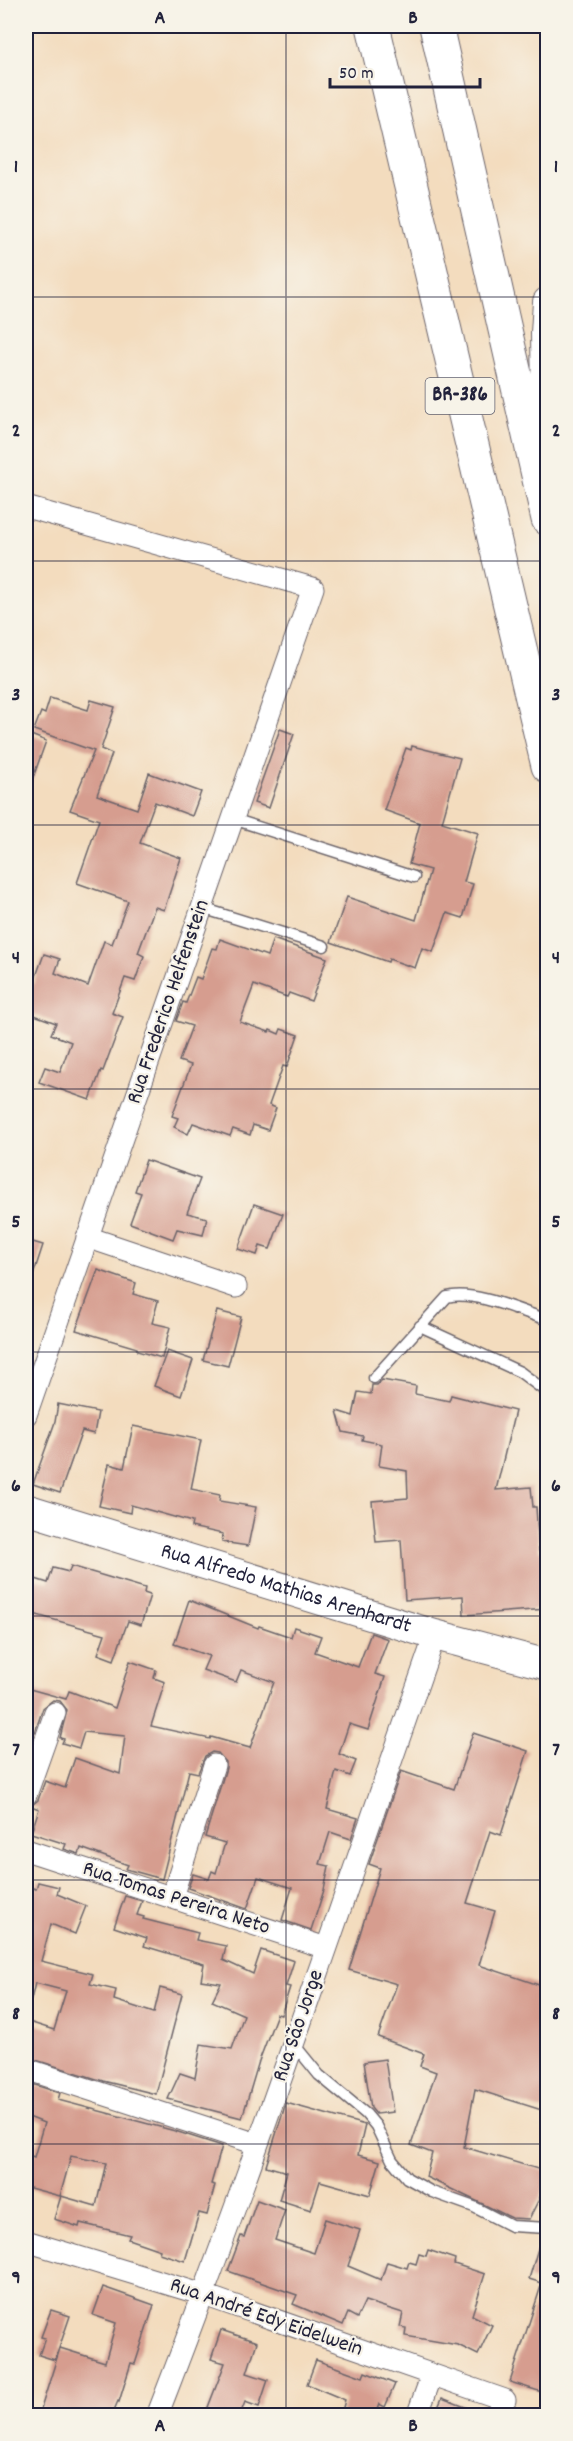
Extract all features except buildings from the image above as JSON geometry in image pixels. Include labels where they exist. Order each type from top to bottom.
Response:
[{"type":"highway","name":"BR-386","points":[[373,26],[548,766]]},
{"type":"highway","name":"BR-386","points":[[436,26],[548,519]]},
{"type":"main road","points":[[540,486],[548,395],[546,333],[548,302]]},
{"type":"main road","name":"Rua Alfredo Mathias Arenhardt","points":[[26,1509],[435,1635],[548,1665]]},
{"type":"street","name":"Rua Frederico Helfenstein","points":[[26,507],[313,588],[26,1415]]},
{"type":"street","points":[[87,1237],[236,1287]]},
{"type":"street","name":"Rua São Jorge","points":[[157,2415],[204,2295],[435,1635]]},
{"type":"street","points":[[26,1795],[55,1713]]},
{"type":"street","points":[[172,1897],[214,1765]]},
{"type":"street","name":"Rua Tomas Pereira Neto","points":[[26,1850],[326,1948]]},
{"type":"street","points":[[26,2069],[257,2144]]},
{"type":"street","name":"Rua André Edy Eidelwein","points":[[26,2241],[204,2295],[505,2400]]},
{"type":"street","points":[[417,2415],[432,2375]]},
{"type":"lane","points":[[233,819],[414,877]]},
{"type":"lane","points":[[202,908],[324,946]]},
{"type":"lane","points":[[374,1378],[447,1297],[457,1295],[472,1297],[548,1320]]},
{"type":"lane","points":[[420,1326],[520,1372],[548,1393]]},
{"type":"lane","points":[[293,2043],[319,2075],[366,2114],[376,2126],[393,2160],[407,2178],[432,2192],[474,2207],[511,2226],[548,2228]]}]
